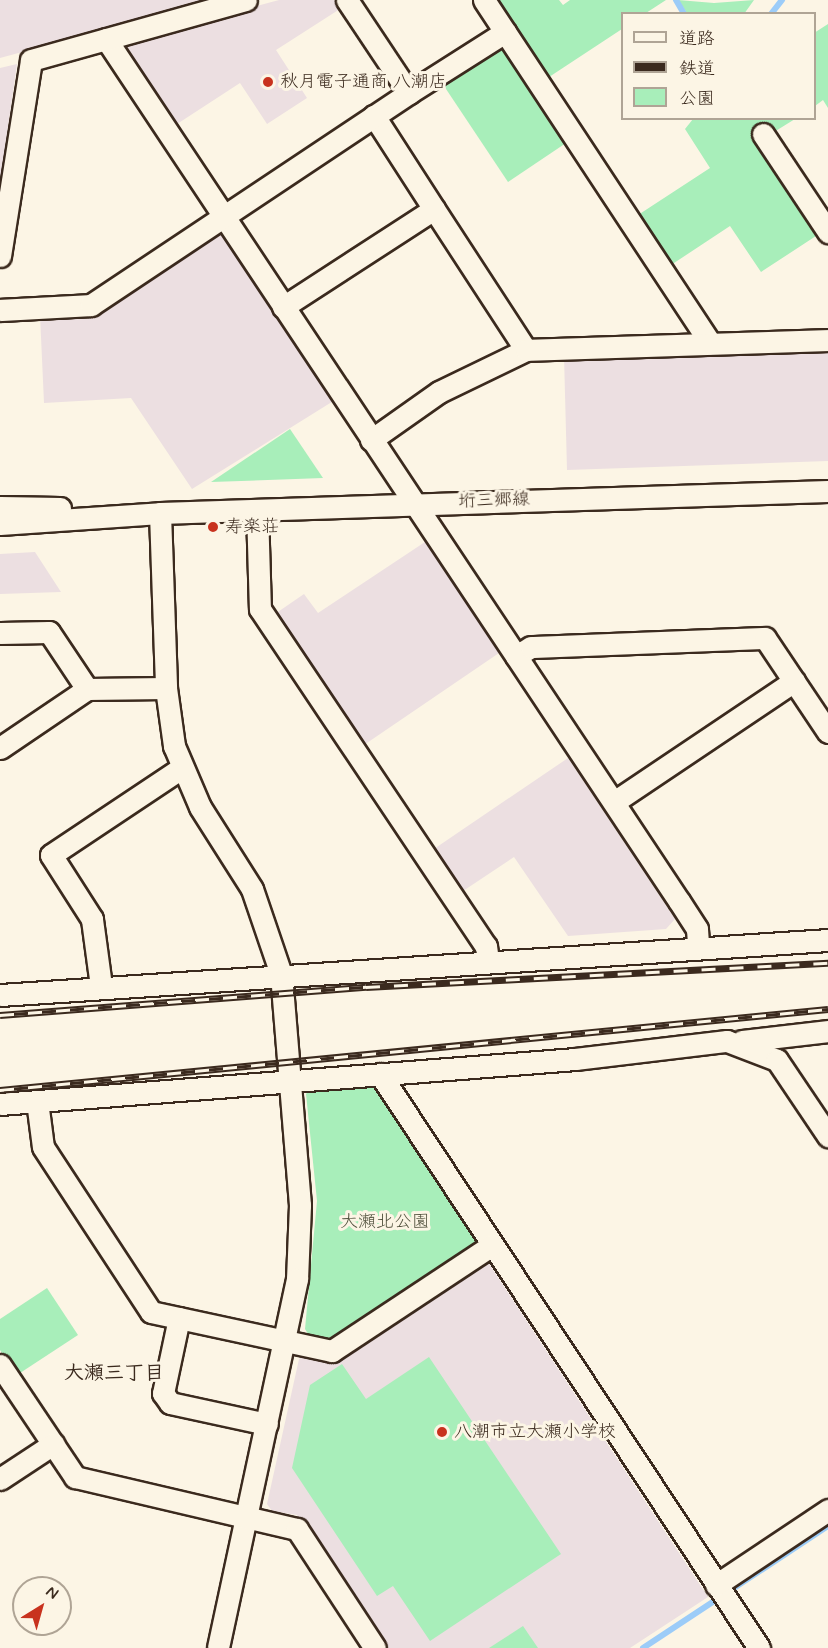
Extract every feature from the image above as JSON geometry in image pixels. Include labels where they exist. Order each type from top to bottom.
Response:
[{"type":"street","points":[[0,256],[32,60],[246,0]]},
{"type":"street","points":[[347,0],[409,93]]},
{"type":"street","points":[[484,0],[710,343]]},
{"type":"street","points":[[0,310],[91,304],[505,32]]},
{"type":"street","points":[[106,39],[412,503],[436,530],[516,656],[697,929],[698,945]]},
{"type":"street","points":[[374,116],[526,350]]},
{"type":"street","points":[[763,134],[828,232]]},
{"type":"street","points":[[283,308],[434,209]]},
{"type":"street","points":[[371,440],[439,392],[526,350],[828,340]]},
{"type":"street","name":"垳三郷線","points":[[0,524],[160,513],[828,491]]},
{"type":"street","name":"垳三郷線","points":[[0,507],[160,513]]},
{"type":"street","points":[[257,510],[260,609],[486,946],[488,961]]},
{"type":"street","points":[[160,513],[166,688],[180,769],[252,889],[281,974],[299,1227],[297,1279],[219,1648]]},
{"type":"street","points":[[0,633],[49,632],[87,689]]},
{"type":"street","points":[[516,656],[531,647],[765,638],[828,732]]},
{"type":"street","points":[[614,802],[794,681]]},
{"type":"street","points":[[0,748],[87,689],[166,688]]},
{"type":"street","points":[[101,986],[92,919],[51,855],[180,769]]},
{"type":"street","points":[[0,996],[101,986],[698,945],[828,940]]},
{"type":"street","points":[[0,1104],[289,1078],[380,1074],[828,1031]]},
{"type":"street","points":[[739,1041],[777,1060],[828,1136]]},
{"type":"street","points":[[380,1074],[759,1648]]},
{"type":"street","points":[[37,1101],[43,1147],[151,1312],[332,1351],[492,1245]]},
{"type":"street","points":[[179,1318],[163,1393],[170,1403],[267,1424]]},
{"type":"street","points":[[0,1365],[75,1477],[248,1514],[297,1529],[375,1648]]},
{"type":"street","points":[[0,1479],[53,1444]]},
{"type":"street","points":[[722,1594],[828,1510]]},
{"type":"shaded area","points":[[0,0],[214,0],[0,58]]},
{"type":"shaded area","points":[[279,0],[339,0],[343,7],[276,50],[307,98],[267,124],[240,83],[174,126],[124,50],[128,41]]},
{"type":"shaded area","points":[[17,64],[0,183],[0,68]]},
{"type":"shaded area","points":[[221,228],[335,400],[192,489],[131,398],[44,403],[40,315],[94,313]]},
{"type":"shaded area","points":[[828,349],[828,461],[567,470],[564,356]]},
{"type":"shaded area","points":[[425,542],[499,653],[361,747],[272,616],[304,594],[318,613]]},
{"type":"shaded area","points":[[35,552],[61,592],[0,594],[0,554]]},
{"type":"shaded area","points":[[568,758],[675,919],[666,929],[568,936],[514,857],[460,893],[431,851]]},
{"type":"shaded area","name":"八潮市立大瀬小学校","points":[[486,1259],[708,1597],[630,1648],[385,1648],[297,1515],[272,1511],[267,1504],[299,1359]]},
{"type":"green space","points":[[490,0],[559,0],[563,5],[570,0],[666,0],[648,12],[621,12],[621,30],[543,81]]},
{"type":"green space","points":[[678,0],[714,3],[754,0],[745,12],[686,12]]},
{"type":"green space","points":[[828,24],[828,108],[823,100],[816,105],[816,32]]},
{"type":"green space","points":[[503,42],[569,141],[508,182],[442,83]]},
{"type":"green space","points":[[692,120],[793,120],[774,132],[819,234],[761,272],[730,226],[671,265],[638,215],[710,168],[685,129]]},
{"type":"green space","points":[[290,429],[323,478],[211,482]]},
{"type":"green space","name":"大瀬北公園","points":[[371,1082],[478,1237],[476,1245],[327,1341],[310,1337],[305,1329],[317,1201],[306,1094],[313,1086]]},
{"type":"green space","points":[[47,1288],[78,1335],[17,1375],[0,1350],[0,1319]]},
{"type":"green space","points":[[429,1357],[561,1554],[430,1641],[393,1586],[377,1596],[292,1468],[310,1385],[342,1364],[366,1399]]},
{"type":"green space","points":[[523,1626],[538,1648],[489,1648]]},
{"type":"waterway","points":[[676,0],[683,12]]},
{"type":"waterway","points":[[773,12],[782,0]]},
{"type":"waterway","points":[[643,1648],[828,1526]]},
{"type":"railway","points":[[0,1015],[366,987],[828,963]]},
{"type":"railway","points":[[0,1090],[828,1009]]},
{"type":"place","name":"秋月電子通商 八潮店","points":[[268,82]]},
{"type":"place","name":"寿楽荘","points":[[213,527]]},
{"type":"place","name":"八潮市立大瀬小学校","points":[[442,1432]]},
{"type":"district","name":"大瀬三丁目","points":[[114,1373]]}]
